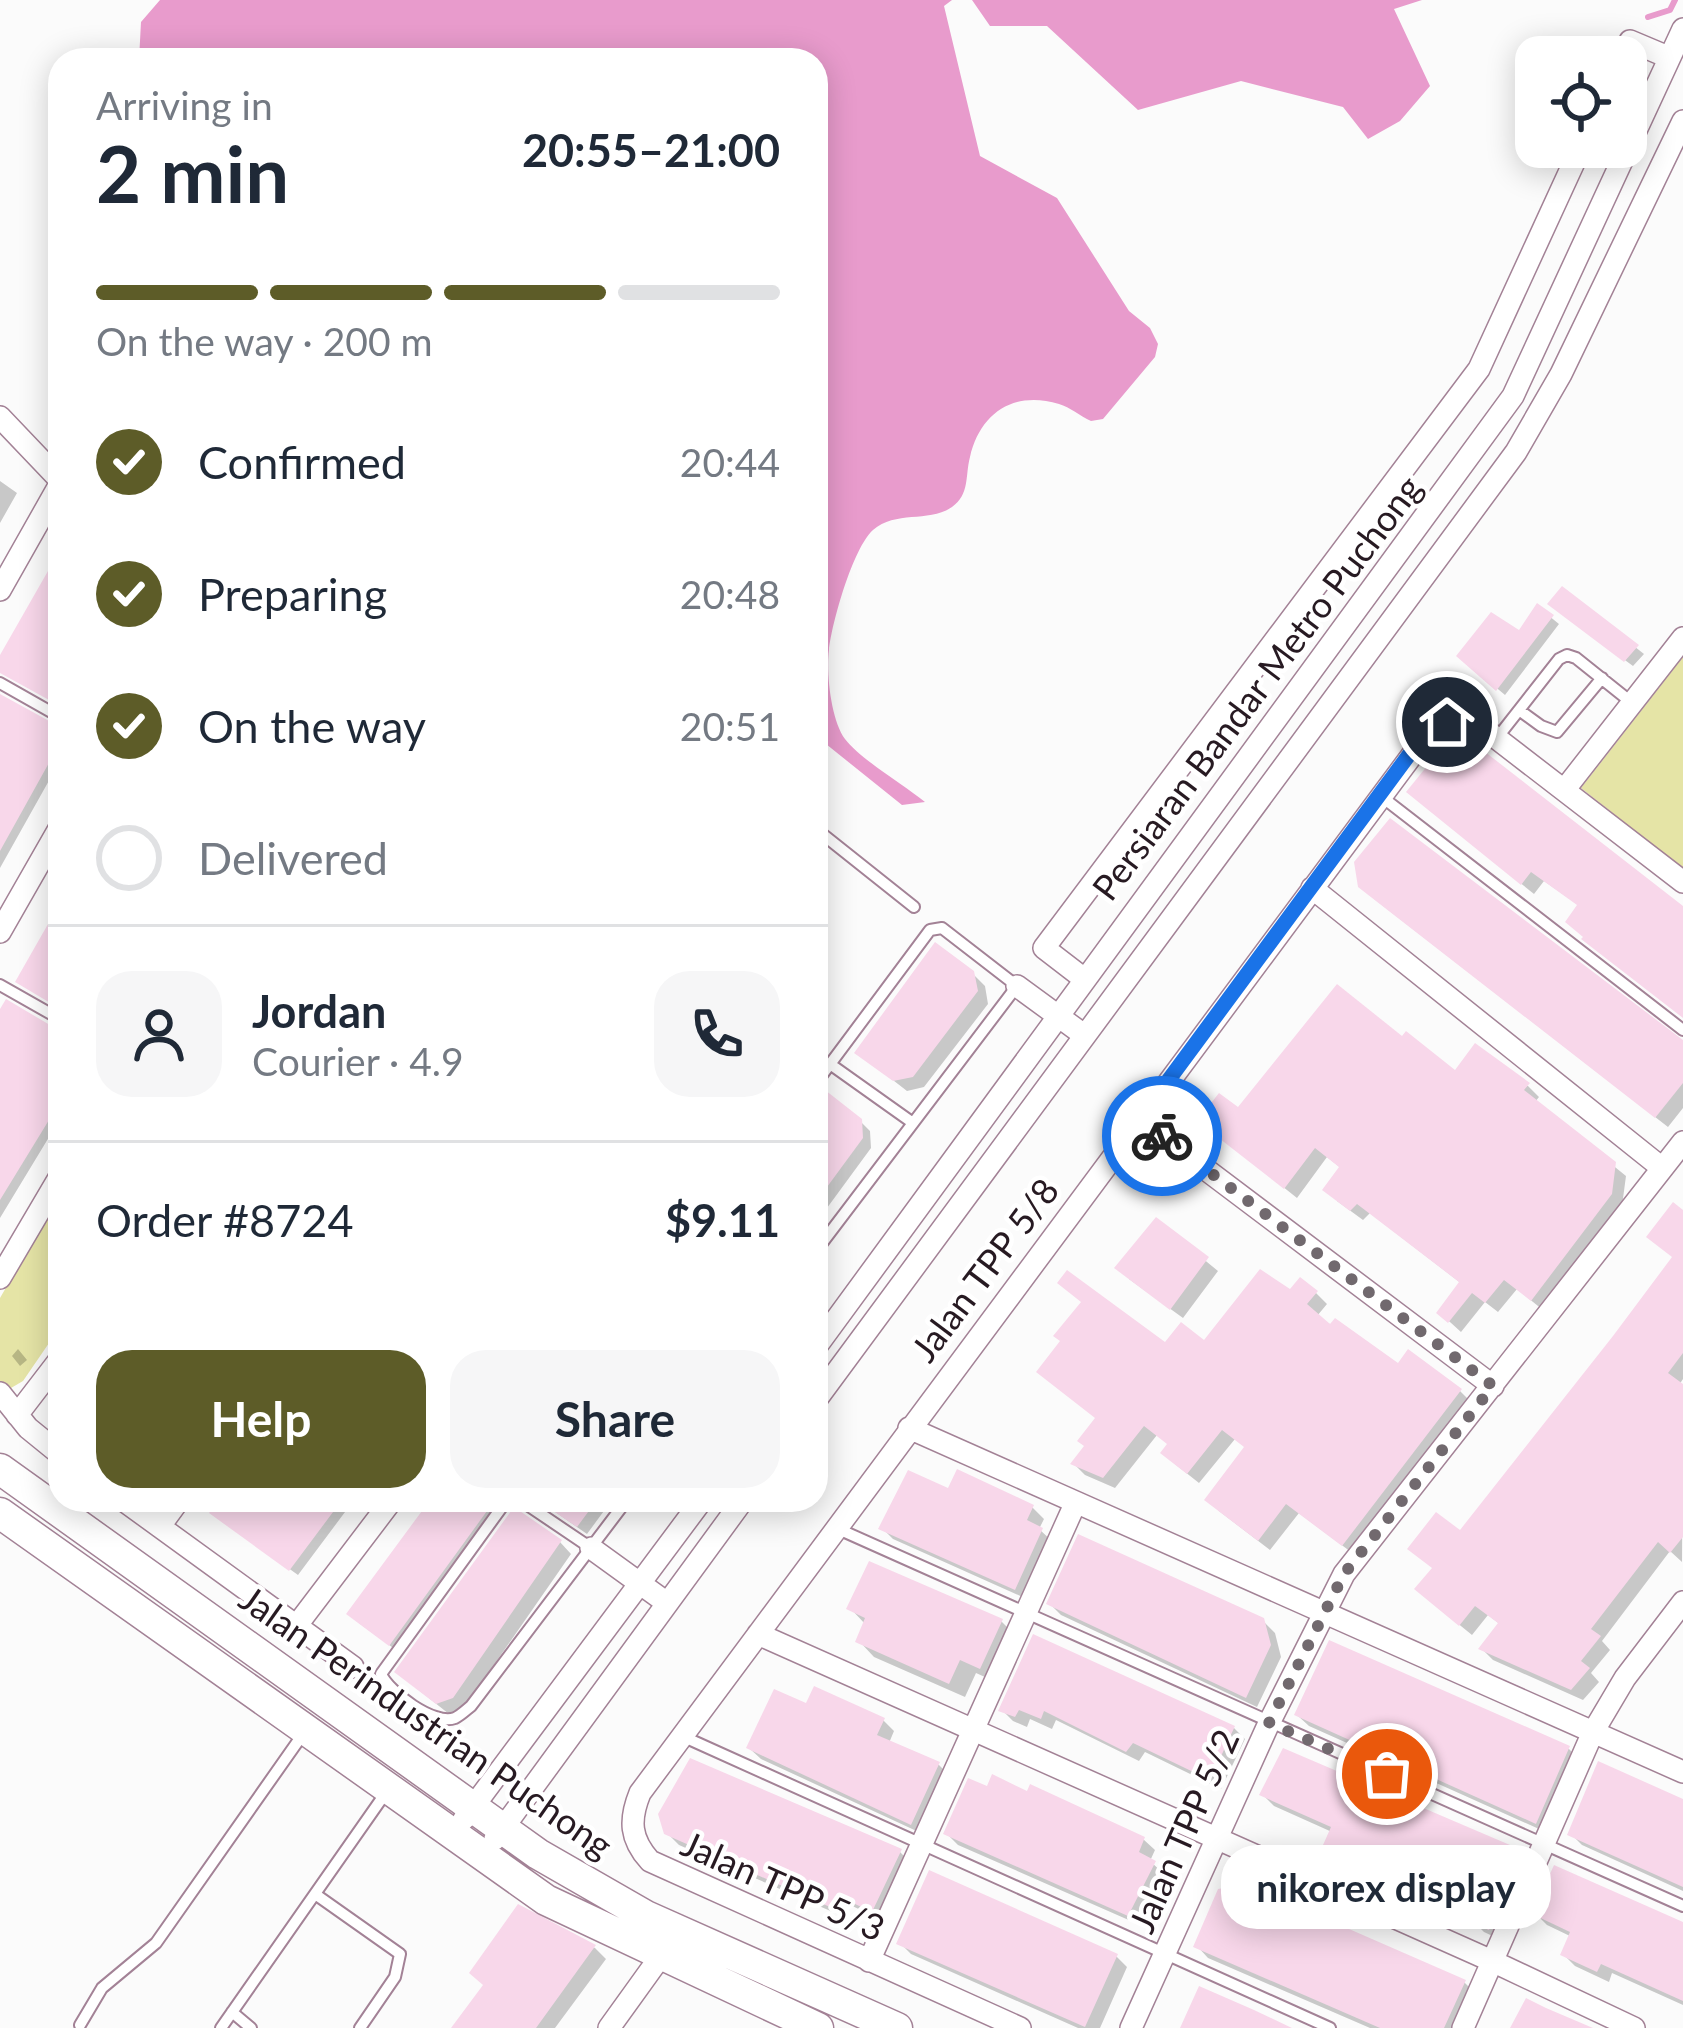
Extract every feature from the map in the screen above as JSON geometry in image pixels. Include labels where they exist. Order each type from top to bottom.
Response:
[{"type":"street","name":"Persiaran Bandar Metro Puchong","points":[[828,1330],[1513,396],[1683,28]]},
{"type":"street","points":[[1647,48],[1668,57]]},
{"type":"street","name":"Persiaran Bandar Metro Puchong","points":[[828,1384],[1541,414],[1683,121]]},
{"type":"street","points":[[1083,978],[1044,948],[1478,369],[1572,168]]},
{"type":"street","points":[[0,417],[48,469]]},
{"type":"street","points":[[0,590],[48,504]]},
{"type":"street","points":[[1565,789],[1683,638]]},
{"type":"street","name":"Jalan TPP 5/8","points":[[723,1681],[1417,744],[1447,722],[1462,719],[1497,738]]},
{"type":"street","points":[[1497,738],[1683,882]]},
{"type":"street","points":[[0,932],[48,847]]},
{"type":"street","points":[[1312,888],[1662,1168]]},
{"type":"street","points":[[1017,986],[1084,1035]]},
{"type":"street","points":[[1139,1120],[1493,1386]]},
{"type":"street","name":"Jalan TPP 5/2","points":[[1131,2028],[1322,1612],[1357,1557],[1683,1142]]},
{"type":"street","points":[[0,1278],[48,1196]]},
{"type":"street","points":[[17,1415],[48,1375]]},
{"type":"street","points":[[0,1394],[48,1443]]},
{"type":"street","points":[[909,1428],[1683,1772]]},
{"type":"street","name":"Jalan Perindustrian Puchong","points":[[0,1469],[48,1503]]},
{"type":"street","points":[[869,1960],[1075,1504]]},
{"type":"street","name":"Jalan Perindustrian Puchong","points":[[60,1512],[474,1806],[508,1821],[591,1886],[679,1931],[897,2028]]},
{"type":"street","points":[[140,1512],[353,1667]]},
{"type":"street","points":[[160,1526],[170,1512]]},
{"type":"street","points":[[297,1625],[383,1512]]},
{"type":"street","points":[[453,1834],[693,1512]]},
{"type":"street","points":[[484,1855],[734,1512]]},
{"type":"street","name":"Jalan Perindustrian Puchong","points":[[0,1513],[546,1900],[818,2028]]},
{"type":"street","points":[[591,1548],[667,1603]]},
{"type":"street","points":[[1463,2028],[1593,1732],[1625,1678],[1683,1603]]},
{"type":"street","points":[[758,1634],[1492,1960],[1634,2028]]},
{"type":"street","name":"Jalan TPP 5/3","points":[[723,1681],[634,1807],[631,1822],[640,1850],[663,1869],[1020,2028]]},
{"type":"street","points":[[609,2028],[679,1931]]},
{"type":"lane","points":[[1497,738],[1559,659],[1568,655],[1633,704]]},
{"type":"lane","points":[[1519,710],[1557,732],[1602,678]]},
{"type":"lane","points":[[0,682],[48,710]]},
{"type":"lane","points":[[1380,795],[1683,1030]]},
{"type":"lane","points":[[828,839],[914,908]]},
{"type":"lane","points":[[828,1067],[930,930],[942,928],[957,936],[1017,986],[828,1235]]},
{"type":"lane","points":[[0,986],[48,1012]]},
{"type":"lane","points":[[830,1064],[913,1124]]},
{"type":"lane","points":[[498,1512],[381,1674],[390,1687],[437,1719],[454,1718],[472,1706],[618,1512]]},
{"type":"lane","points":[[538,1512],[591,1548]]},
{"type":"lane","points":[[836,1528],[1683,1906]]},
{"type":"lane","points":[[80,2025],[102,1988],[156,1943],[307,1730]]},
{"type":"lane","points":[[682,1736],[1330,2028]]},
{"type":"lane","points":[[220,2028],[389,1788]]},
{"type":"lane","points":[[315,1894],[400,1954],[394,1977],[360,2028]]},
{"type":"lane","points":[[232,2012],[251,2028]]},
{"type":"shaded area","points":[[160,0],[952,0],[944,6],[980,156],[1057,198],[1129,311],[1150,328],[1158,344],[1155,357],[1103,419],[1091,421],[1043,400],[1001,409],[975,442],[958,502],[943,512],[902,518],[873,530],[845,586],[828,671],[828,48],[140,48],[141,22]]},
{"type":"shaded area","points":[[972,0],[1422,0],[1394,9],[1430,86],[1400,121],[1368,139],[1343,107],[1241,81],[1138,110],[1047,26],[990,26]]},
{"type":"shaded area","points":[[1683,657],[1683,869],[1581,788]]},
{"type":"shaded area","points":[[828,671],[833,709],[845,739],[925,802],[902,805],[828,746]]},
{"type":"shaded area","points":[[48,1215],[48,1345],[23,1381],[11,1388],[0,1384],[0,1298]]},
{"type":"building","points":[[48,571],[48,699],[0,673],[0,655]]},
{"type":"building","points":[[1562,586],[1639,645],[1624,662],[1547,604]]},
{"type":"building","points":[[1537,603],[1554,615],[1496,691],[1456,656],[1491,612],[1519,630]]},
{"type":"building","points":[[0,694],[48,720],[48,765],[0,851]]},
{"type":"building","points":[[1471,741],[1683,906],[1683,1018],[1565,922],[1577,905],[1531,872],[1521,885],[1406,792],[1445,744]]},
{"type":"building","points":[[1390,818],[1683,1040],[1683,1083],[1655,1118],[1358,887],[1354,862]]},
{"type":"building","points":[[48,924],[48,1002],[15,982]]},
{"type":"building","points":[[935,942],[974,971],[978,991],[913,1077],[893,1081],[854,1053]]},
{"type":"building","points":[[1337,984],[1402,1036],[1406,1031],[1455,1070],[1475,1043],[1530,1083],[1524,1090],[1616,1162],[1612,1194],[1531,1301],[1504,1280],[1485,1303],[1472,1293],[1448,1323],[1436,1313],[1459,1282],[1357,1204],[1350,1211],[1322,1190],[1339,1167],[1315,1148],[1284,1189],[1197,1121],[1219,1093],[1238,1107]]},
{"type":"building","points":[[6,999],[48,1024],[48,1122],[0,1200],[0,1009]]},
{"type":"building","points":[[828,1092],[862,1119],[863,1138],[828,1186]]},
{"type":"building","points":[[1673,1202],[1683,1210],[1683,1353],[1668,1373],[1683,1384],[1683,1537],[1670,1553],[1658,1542],[1591,1629],[1601,1636],[1581,1661],[1590,1668],[1571,1690],[1478,1649],[1498,1623],[1475,1606],[1459,1626],[1414,1589],[1432,1568],[1407,1549],[1436,1512],[1460,1530],[1613,1336],[1672,1257],[1646,1237]]},
{"type":"building","points":[[1156,1217],[1209,1257],[1170,1310],[1114,1268]]},
{"type":"building","points":[[1260,1269],[1290,1289],[1300,1277],[1318,1291],[1307,1304],[1330,1324],[1335,1318],[1398,1363],[1408,1349],[1462,1389],[1342,1546],[1286,1504],[1258,1541],[1204,1500],[1244,1447],[1222,1430],[1187,1474],[1160,1453],[1167,1444],[1144,1426],[1103,1478],[1070,1464],[1084,1446],[1077,1441],[1095,1418],[1036,1372],[1060,1341],[1053,1336],[1081,1302],[1057,1283],[1067,1270],[1165,1342],[1181,1322],[1204,1340]]},
{"type":"building","points":[[957,1469],[1034,1505],[1027,1520],[1043,1528],[1015,1590],[878,1529],[908,1470],[948,1488]]},
{"type":"building","points":[[210,1512],[333,1512],[289,1571]]},
{"type":"building","points":[[421,1512],[486,1512],[389,1646],[346,1614]]},
{"type":"building","points":[[510,1512],[521,1512],[562,1540],[453,1698],[436,1704],[394,1672]]},
{"type":"building","points":[[555,1512],[588,1512],[577,1527]]},
{"type":"building","points":[[1078,1534],[1264,1618],[1271,1645],[1246,1698],[1046,1604]]},
{"type":"building","points":[[869,1561],[1003,1619],[980,1669],[960,1660],[949,1684],[855,1642],[865,1618],[846,1609]]},
{"type":"building","points":[[1033,1634],[1235,1726],[1210,1780],[1133,1743],[1126,1752],[1044,1711],[1041,1719],[1019,1710],[1015,1717],[998,1711]]},
{"type":"building","points":[[1329,1640],[1570,1746],[1536,1824],[1294,1715]]},
{"type":"building","points":[[814,1686],[885,1718],[877,1735],[940,1762],[911,1825],[746,1748],[774,1689],[806,1703]]},
{"type":"building","points":[[1283,1748],[1524,1851],[1489,1930],[1469,1922],[1479,1903],[1441,1887],[1434,1904],[1319,1854],[1331,1827],[1259,1795]]},
{"type":"building","points":[[690,1758],[902,1849],[872,1912],[836,1895],[830,1907],[664,1834],[658,1814]]},
{"type":"building","points":[[1598,1761],[1683,1799],[1683,1887],[1567,1835]]},
{"type":"building","points":[[992,1774],[1027,1791],[1030,1784],[1145,1837],[1139,1852],[1156,1861],[1128,1916],[943,1834],[968,1778],[987,1786]]},
{"type":"building","points":[[1554,1865],[1683,1922],[1683,2001],[1601,1964],[1597,1972],[1560,1955],[1570,1932],[1532,1914]]},
{"type":"building","points":[[929,1870],[1118,1954],[1085,2027],[896,1944]]},
{"type":"building","points":[[1246,1884],[1466,1980],[1444,2028],[1380,2028],[1193,1947],[1218,1889]]},
{"type":"building","points":[[518,1904],[596,1945],[536,2028],[451,2028],[483,1985],[469,1973]]},
{"type":"building","points":[[1199,1986],[1254,2010],[1292,2028],[1180,2028]]},
{"type":"building","points":[[1526,1998],[1546,2008],[1593,2028],[1510,2028]]},
{"type":"waterway","points":[[1648,17],[1670,10],[1675,0]]},
{"type":"way so far","points":[[1162,1136],[1493,1386],[1344,1574],[1269,1723],[1387,1774]]},
{"type":"place","name":"nikorex display","points":[[1387,1774]]},
{"type":"route","points":[[1162,1136],[1139,1120],[1417,744],[1447,722]]}]
